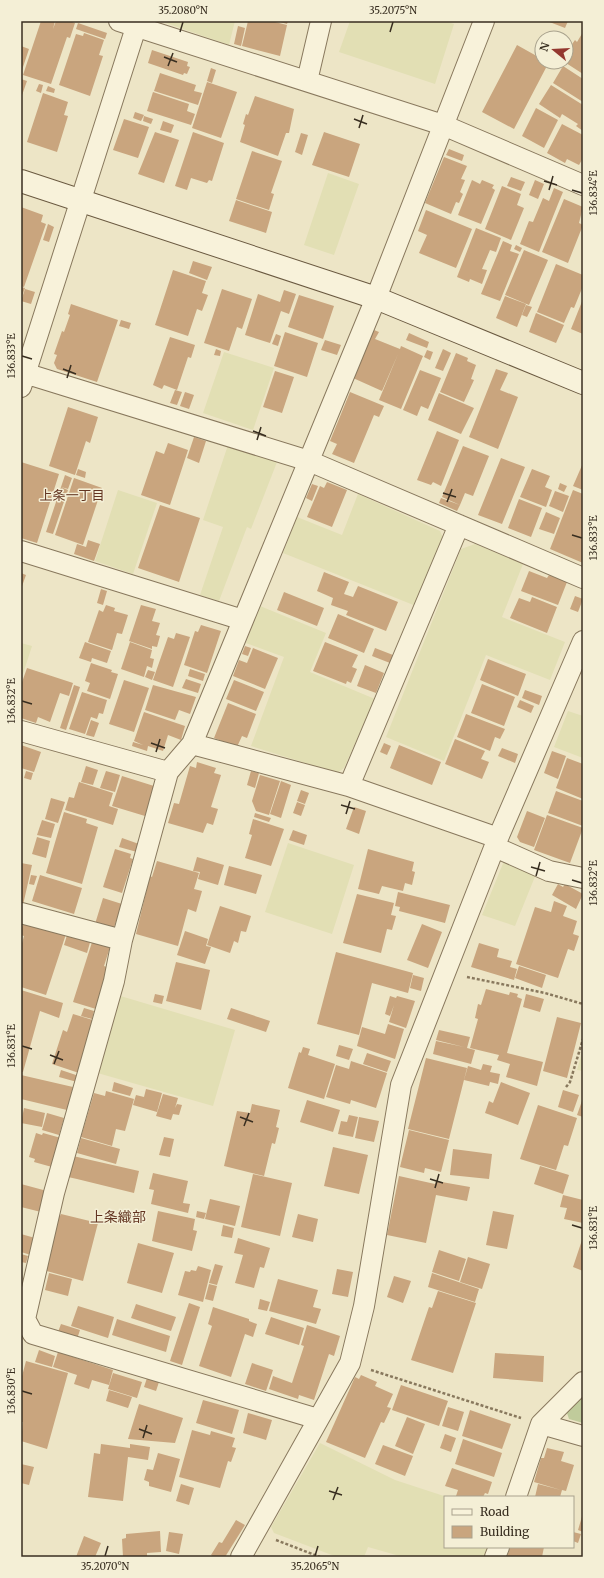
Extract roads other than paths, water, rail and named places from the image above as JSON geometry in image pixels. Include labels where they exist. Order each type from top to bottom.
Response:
[{"type":"street","points":[[307,81],[320,21]]},
{"type":"street","points":[[21,1345],[24,1320],[54,1193],[114,981],[122,940],[168,772],[192,744],[376,298],[484,21]]},
{"type":"street","points":[[582,183],[443,125],[132,23],[80,201],[22,378],[309,461],[583,578]]},
{"type":"street","points":[[21,181],[376,298],[583,382]]},
{"type":"street","points":[[348,786],[459,525]]},
{"type":"street","points":[[21,551],[243,620]]},
{"type":"street","points":[[241,1557],[350,1363],[364,1306],[401,1085],[444,972],[496,843],[583,641]]},
{"type":"street","points":[[21,731],[168,772]]},
{"type":"street","points":[[192,744],[348,786],[496,843],[549,871],[583,878]]},
{"type":"street","points":[[21,913],[122,940]]},
{"type":"street","points":[[24,1320],[33,1334],[318,1419]]},
{"type":"street","points":[[516,1496],[541,1424],[583,1382]]},
{"type":"street","points":[[541,1424],[583,1436]]},
{"type":"district","name":"上条一丁目","points":[[72,495]]},
{"type":"district","name":"上条織部","points":[[118,1217]]}]
